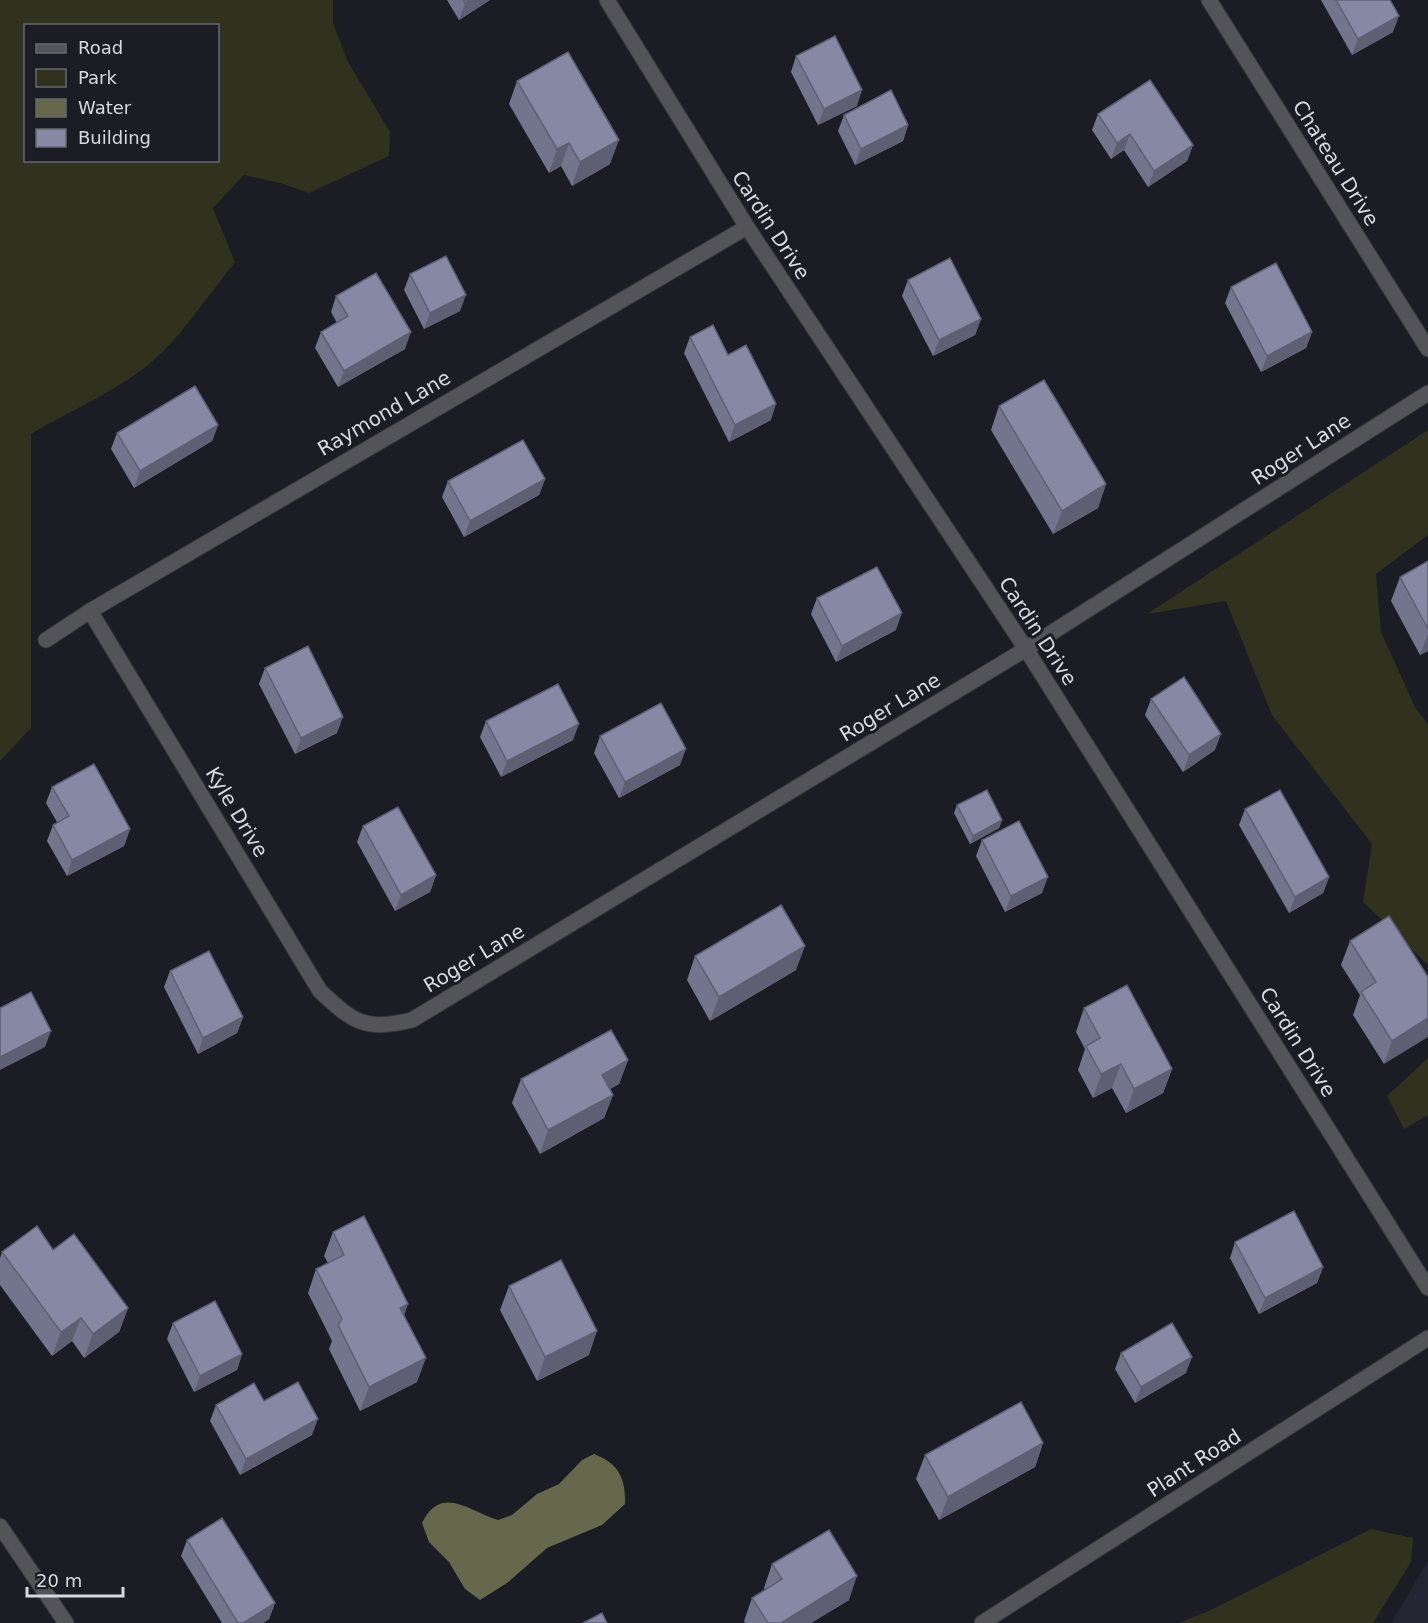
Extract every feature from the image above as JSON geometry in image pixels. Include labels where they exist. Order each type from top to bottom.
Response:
[{"type":"street","name":"Cardin Drive","points":[[607,0],[747,227],[1026,649],[1428,1288]]},
{"type":"street","name":"Chateau Drive","points":[[1209,0],[1428,349]]},
{"type":"street","name":"Raymond Lane","points":[[46,640],[90,611],[747,227]]},
{"type":"street","name":"Roger Lane","points":[[361,1023],[388,1026],[412,1020],[1026,649],[1428,393]]},
{"type":"street","name":"Kyle Drive","points":[[90,611],[320,991],[341,1011],[361,1023]]},
{"type":"street","name":"Plant Road","points":[[982,1623],[1428,1338]]},
{"type":"street","points":[[0,1526],[66,1623]]},
{"type":"shaded area","points":[[1428,1561],[1428,1623],[1391,1623]]},
{"type":"green space","points":[[0,0],[333,0],[333,23],[348,62],[390,132],[389,156],[309,193],[280,183],[244,175],[213,208],[235,262],[188,323],[157,357],[130,378],[31,434],[31,728],[0,761]]},
{"type":"green space","points":[[1428,430],[1428,535],[1376,574],[1381,632],[1415,707],[1428,724],[1428,965],[1363,902],[1372,844],[1272,715],[1226,601],[1147,614]]},
{"type":"green space","points":[[1428,1058],[1428,1115],[1404,1129],[1387,1096]]},
{"type":"green space","points":[[1371,1529],[1413,1538],[1411,1562],[1373,1623],[1179,1623],[1213,1609]]},
{"type":"water","points":[[594,1454],[609,1462],[619,1473],[624,1486],[625,1504],[602,1525],[547,1548],[507,1583],[480,1600],[465,1589],[449,1562],[429,1542],[422,1523],[430,1511],[438,1505],[456,1504],[498,1520],[512,1515],[537,1494],[559,1484],[582,1460]]},
{"type":"building","points":[[1336,0],[1390,0],[1399,16],[1358,39]]},
{"type":"building","points":[[835,36],[862,90],[824,109],[796,56]]},
{"type":"building","points":[[568,52],[619,140],[580,162],[569,143],[557,149],[517,81]]},
{"type":"building","points":[[1150,80],[1193,145],[1154,171],[1130,134],[1117,143],[1098,114]]},
{"type":"building","points":[[891,90],[908,125],[861,149],[844,115]]},
{"type":"building","points":[[446,256],[466,295],[430,313],[410,274]]},
{"type":"building","points":[[950,258],[981,319],[939,340],[908,280]]},
{"type":"building","points":[[1276,263],[1312,332],[1267,356],[1231,287]]},
{"type":"building","points":[[376,273],[411,332],[344,371],[321,332],[348,316],[336,296]]},
{"type":"building","points":[[713,325],[728,355],[746,345],[776,404],[735,425],[690,337]]},
{"type":"building","points":[[1044,380],[1106,484],[1062,511],[999,406]]},
{"type":"building","points":[[195,386],[218,425],[140,471],[117,433]]},
{"type":"building","points":[[523,440],[545,479],[470,521],[448,481]]},
{"type":"building","points":[[1428,561],[1428,629],[1400,577]]},
{"type":"building","points":[[877,567],[902,613],[842,646],[817,598]]},
{"type":"building","points":[[308,646],[343,717],[301,738],[265,668]]},
{"type":"building","points":[[1184,677],[1221,734],[1189,755],[1151,699]]},
{"type":"building","points":[[558,684],[579,724],[507,761],[486,721]]},
{"type":"building","points":[[661,703],[686,749],[625,782],[600,736]]},
{"type":"building","points":[[94,764],[130,829],[72,860],[53,825],[69,816],[52,787]]},
{"type":"building","points":[[987,790],[1002,820],[973,836],[957,805]]},
{"type":"building","points":[[1280,790],[1329,877],[1295,897],[1245,809]]},
{"type":"building","points":[[398,807],[436,875],[401,895],[363,826]]},
{"type":"building","points":[[1019,821],[1048,877],[1011,896],[982,840]]},
{"type":"building","points":[[781,905],[805,946],[719,997],[695,956]]},
{"type":"building","points":[[1389,916],[1428,977],[1428,1018],[1392,1041],[1361,992],[1376,982],[1350,941]]},
{"type":"building","points":[[209,951],[243,1017],[203,1038],[170,971]]},
{"type":"building","points":[[1127,985],[1172,1069],[1134,1089],[1121,1064],[1101,1074],[1086,1046],[1100,1038],[1084,1008]]},
{"type":"building","points":[[31,992],[51,1031],[0,1057],[0,1008]]},
{"type":"building","points":[[611,1030],[628,1060],[602,1075],[613,1095],[548,1130],[521,1079]]},
{"type":"building","points":[[1294,1211],[1323,1267],[1265,1298],[1235,1242]]},
{"type":"building","points":[[364,1216],[408,1304],[400,1308],[426,1358],[369,1387],[338,1325],[342,1319],[316,1269],[344,1255],[333,1232]]},
{"type":"building","points":[[37,1226],[53,1250],[74,1234],[128,1308],[93,1334],[81,1318],[61,1332],[2,1252]]},
{"type":"building","points":[[561,1260],[597,1331],[545,1357],[509,1286]]},
{"type":"building","points":[[215,1301],[242,1354],[200,1376],[173,1323]]},
{"type":"building","points":[[1172,1323],[1192,1357],[1141,1387],[1121,1353]]},
{"type":"building","points":[[298,1382],[318,1419],[246,1459],[216,1405],[254,1383],[264,1401]]},
{"type":"building","points":[[1021,1402],[1043,1443],[948,1497],[925,1455]]},
{"type":"building","points":[[222,1518],[275,1603],[243,1623],[238,1623],[187,1540]]},
{"type":"building","points":[[829,1530],[857,1576],[781,1623],[768,1623],[752,1598],[782,1579],[772,1564]]},
{"type":"building","points":[[602,1613],[607,1623],[583,1623]]}]
